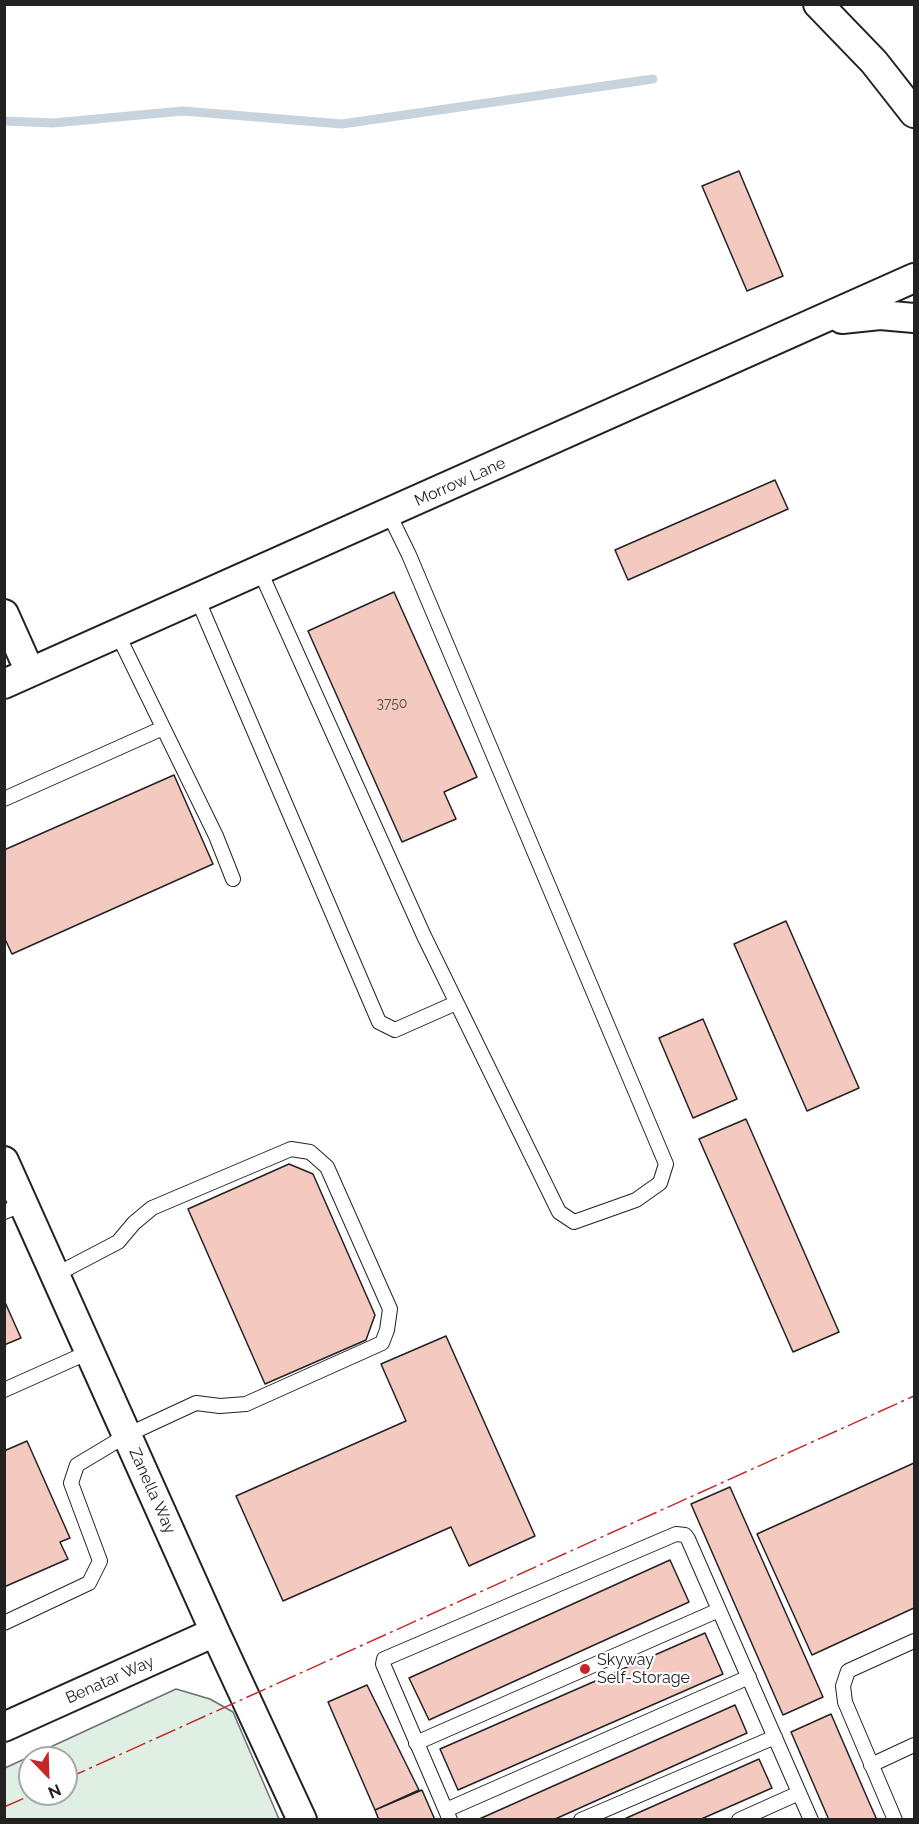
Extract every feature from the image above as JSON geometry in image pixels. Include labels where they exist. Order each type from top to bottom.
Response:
[{"type":"street","points":[[818,4],[874,62],[915,113]]},
{"type":"street","name":"Morrow Lane","points":[[4,684],[915,278]]},
{"type":"street","points":[[819,321],[880,315],[915,318]]},
{"type":"street","points":[[4,614],[30,672]]},
{"type":"street","name":"Zanella Way","points":[[4,1161],[14,1208],[56,1275],[215,1632],[302,1820]]},
{"type":"street","name":"Benatar Way","points":[[4,1727],[215,1632]]},
{"type":"lane","points":[[260,571],[424,936],[559,1212],[574,1222],[636,1200],[660,1183],[666,1164],[409,555],[389,514]]},
{"type":"lane","points":[[196,598],[379,1022],[395,1030],[456,1003]]},
{"type":"lane","points":[[117,633],[216,836],[233,879]]},
{"type":"lane","points":[[4,799],[164,728]]},
{"type":"lane","points":[[4,1623],[89,1583],[99,1561],[71,1483],[77,1465],[127,1435],[196,1403],[220,1406],[246,1404],[382,1343],[387,1330],[390,1309],[327,1167],[310,1152],[291,1149],[152,1208],[134,1223],[118,1242],[56,1275]]},
{"type":"lane","points":[[4,1390],[89,1352]]},
{"type":"lane","points":[[749,1677],[448,1815],[383,1666],[384,1659],[676,1534],[684,1535],[688,1539],[749,1677],[811,1820]]},
{"type":"lane","points":[[416,1743],[719,1610]]},
{"type":"lane","points":[[895,1820],[844,1702],[843,1686],[848,1671],[915,1641]]},
{"type":"lane","points":[[581,1820],[775,1737]]},
{"type":"lane","points":[[871,1765],[915,1746]]},
{"type":"lane","points":[[739,1820],[799,1793]]},
{"type":"green space","points":[[176,1689],[210,1699],[233,1712],[279,1819],[5,1819],[5,1768],[18,1762],[18,1806],[78,1806],[78,1746],[53,1746]]},
{"type":"building","points":[[739,171],[783,276],[747,291],[702,186]]},
{"type":"building","points":[[775,480],[788,509],[628,580],[615,550]]},
{"type":"building","points":[[394,592],[477,777],[444,792],[456,819],[402,842],[308,631]]},
{"type":"building","points":[[174,775],[213,864],[12,954],[4,937],[4,850]]},
{"type":"building","points":[[786,921],[859,1088],[807,1111],[734,944]]},
{"type":"building","points":[[703,1019],[737,1099],[693,1118],[659,1038]]},
{"type":"building","points":[[746,1119],[839,1332],[793,1352],[699,1139]]},
{"type":"building","points":[[289,1164],[313,1174],[375,1315],[366,1340],[265,1384],[188,1209]]},
{"type":"building","points":[[4,1300],[21,1338],[4,1345]]},
{"type":"building","points":[[446,1336],[535,1536],[469,1566],[451,1527],[283,1601],[236,1496],[406,1421],[381,1364]]},
{"type":"building","points":[[27,1441],[70,1538],[60,1542],[68,1559],[4,1587],[4,1451]]},
{"type":"building","points":[[914,1463],[914,1608],[812,1655],[757,1534]]},
{"type":"building","points":[[730,1487],[823,1697],[783,1715],[691,1504]]},
{"type":"building","points":[[670,1560],[689,1602],[429,1720],[409,1678]]},
{"type":"building","points":[[705,1633],[723,1674],[458,1790],[440,1749]]},
{"type":"building","points":[[367,1685],[419,1790],[375,1810],[328,1702]]},
{"type":"building","points":[[735,1705],[747,1733],[553,1820],[477,1820]]},
{"type":"building","points":[[831,1714],[877,1820],[829,1820],[791,1732]]},
{"type":"building","points":[[759,1759],[772,1788],[699,1820],[622,1820]]},
{"type":"building","points":[[422,1790],[435,1820],[379,1820],[375,1810]]},
{"type":"waterway","points":[[4,121],[53,123],[183,111],[342,124],[653,79]]},
{"type":"power","points":[[78,1774],[914,1396]]},
{"type":"power","points":[[4,1807],[18,1801]]},
{"type":"place","name":"Skyway Self-Storage","points":[[585,1669]]}]
